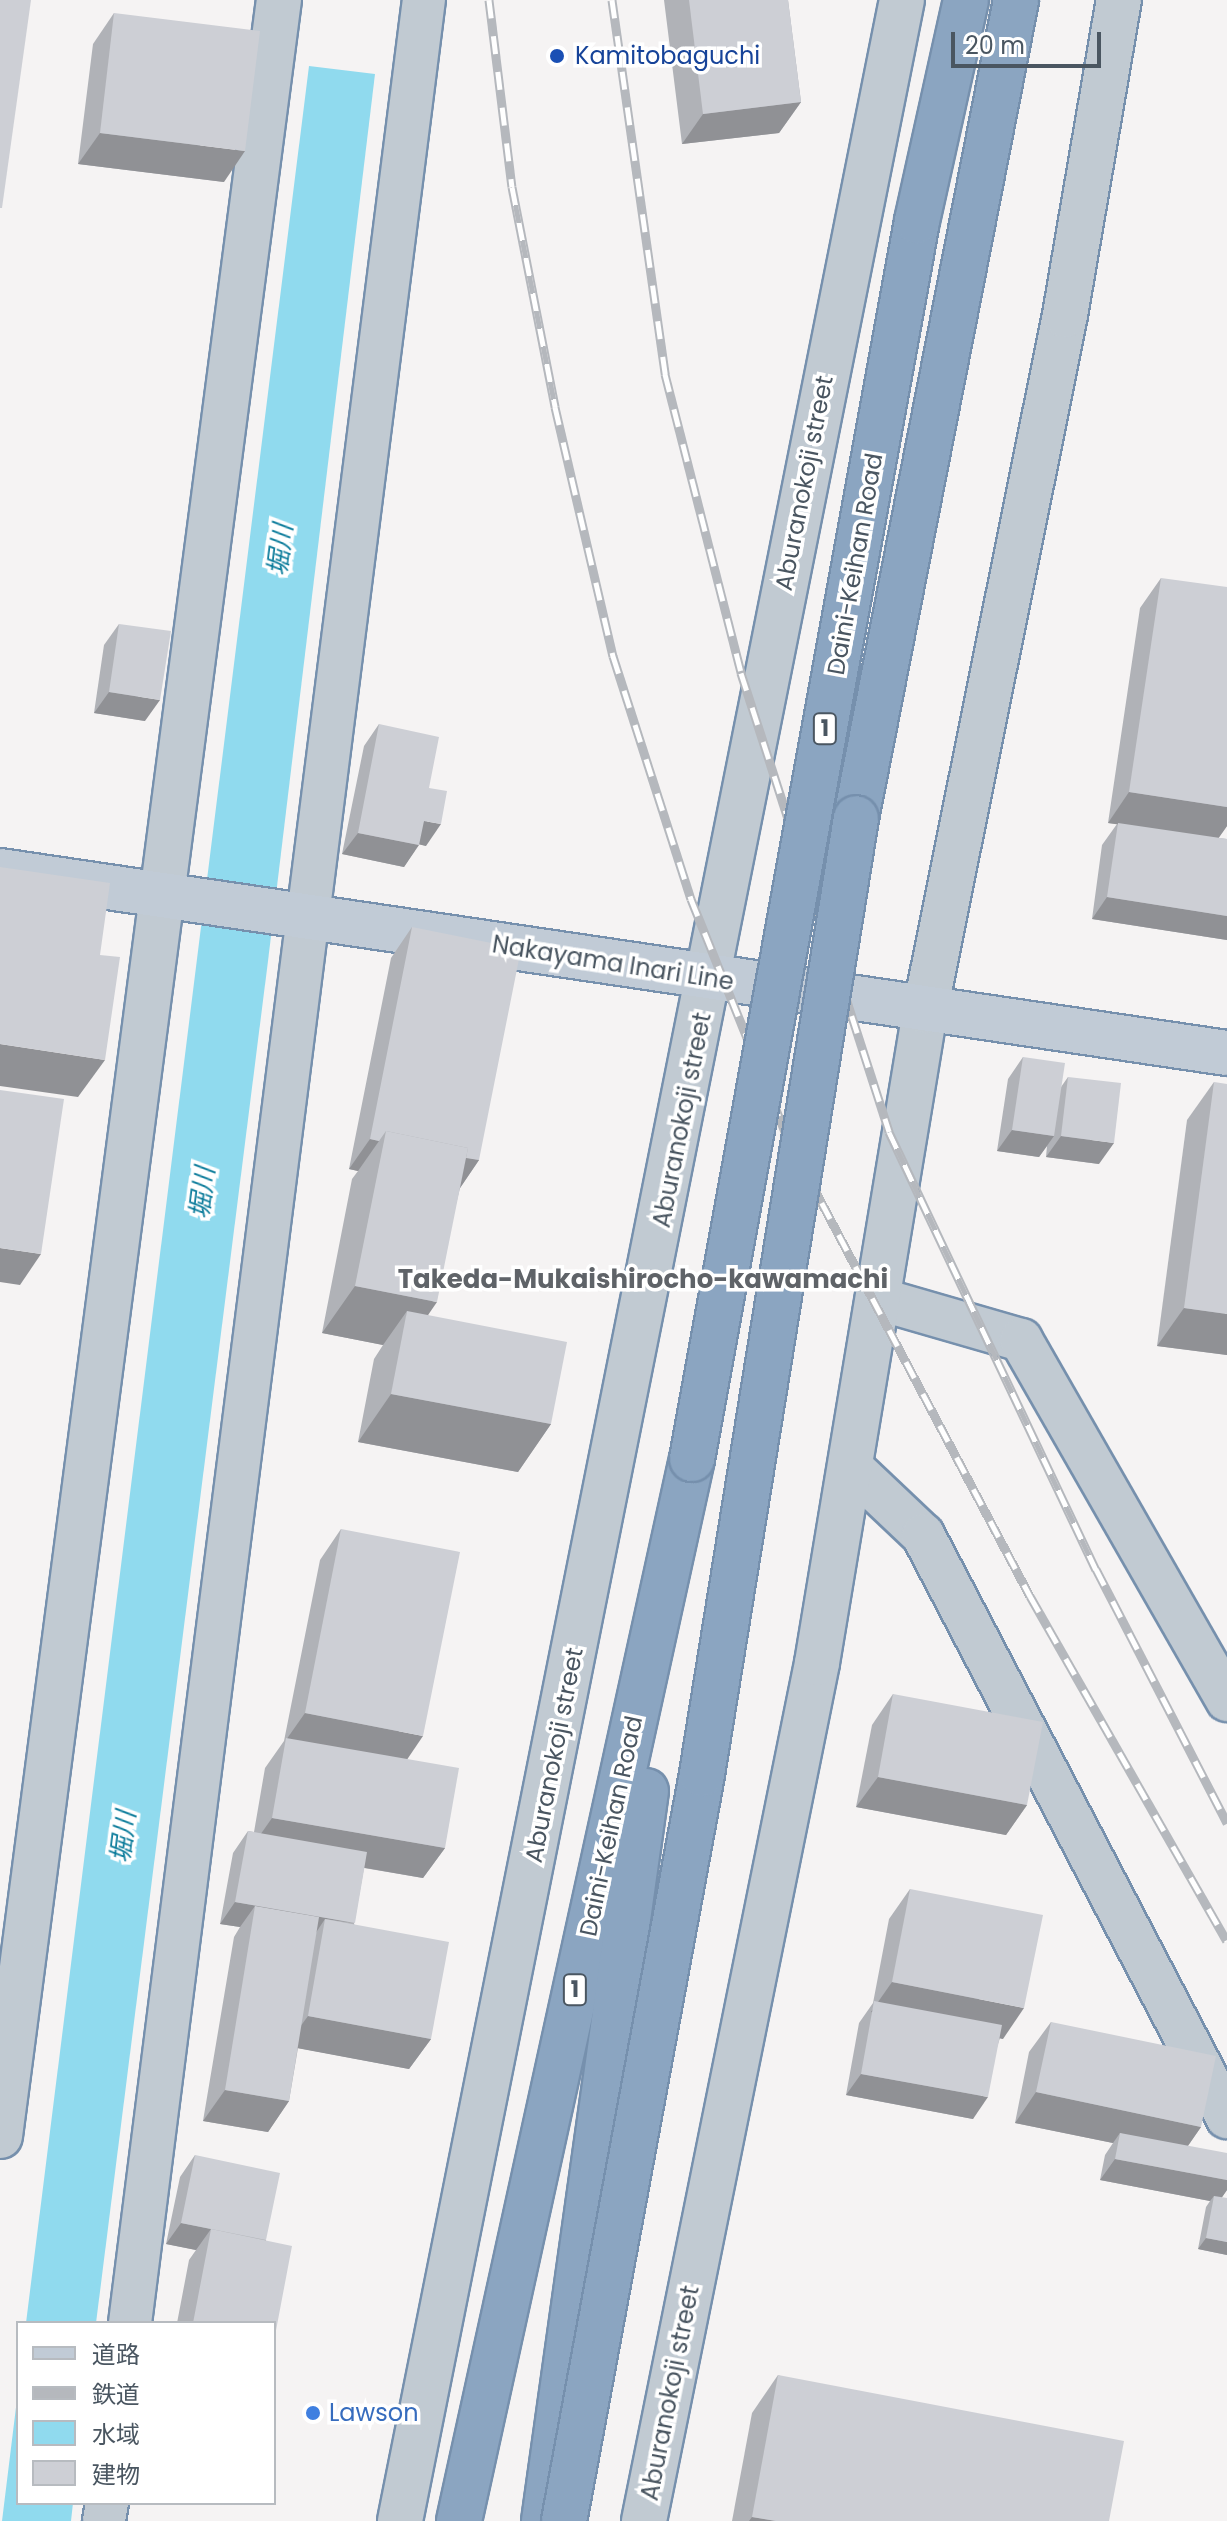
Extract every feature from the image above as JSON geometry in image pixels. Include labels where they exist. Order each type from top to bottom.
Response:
[{"type":"highway","name":"Daini-Keihan Road","points":[[459,2521],[692,1459],[914,236],[966,0]]},
{"type":"highway","points":[[564,2521],[702,1774],[856,818],[1016,0]]},
{"type":"highway","name":"Daini-Keihan Road","points":[[544,2521],[692,1459]]},
{"type":"main road","name":"Nakayama Inari Line","points":[[0,871],[925,1011],[1227,1053]]},
{"type":"street","points":[[0,2136],[170,896],[279,0]]},
{"type":"street","points":[[130,2321],[424,0]]},
{"type":"street","name":"Aburanokoji street","points":[[400,2521],[710,977],[902,0]]},
{"type":"street","name":"Aburanokoji street","points":[[644,2521],[851,1467],[925,1011],[1065,315],[1119,0]]},
{"type":"street","points":[[879,1299],[1021,1340],[1227,1700]]},
{"type":"street","points":[[851,1467],[923,1535],[1224,2102]]},
{"type":"water","name":"堀川","points":[[309,66],[375,74],[268,961],[96,2321],[26,2321]]},
{"type":"water","points":[[16,2407],[16,2505],[73,2505],[71,2521],[2,2521]]},
{"type":"building","points":[[0,0],[31,0],[2,208],[0,208]]},
{"type":"building","points":[[689,0],[788,0],[801,102],[703,114]]},
{"type":"building","points":[[114,13],[260,31],[245,151],[100,133]]},
{"type":"building","points":[[1161,578],[1227,587],[1227,807],[1129,792]]},
{"type":"building","points":[[119,624],[171,631],[160,700],[109,692]]},
{"type":"building","points":[[379,724],[439,737],[429,788],[447,791],[441,824],[424,821],[419,845],[358,833]]},
{"type":"building","points":[[1118,823],[1227,839],[1227,916],[1107,897]]},
{"type":"building","points":[[0,867],[110,883],[100,955],[120,957],[105,1060],[0,1044]]},
{"type":"building","points":[[412,927],[521,949],[479,1160],[466,1158],[468,1148],[386,1131],[379,1141],[370,1139]]},
{"type":"building","points":[[1023,1057],[1065,1063],[1054,1136],[1012,1130]]},
{"type":"building","points":[[1068,1077],[1121,1083],[1114,1143],[1061,1136]]},
{"type":"building","points":[[1214,1082],[1227,1084],[1227,1314],[1184,1308]]},
{"type":"building","points":[[0,1090],[64,1099],[41,1254],[0,1248]]},
{"type":"building","points":[[386,1131],[468,1148],[437,1302],[355,1286]]},
{"type":"building","points":[[407,1311],[567,1342],[551,1424],[391,1394]]},
{"type":"building","points":[[341,1529],[460,1552],[423,1736],[305,1713]]},
{"type":"building","points":[[893,1694],[1043,1722],[1027,1805],[878,1777]]},
{"type":"building","points":[[286,1738],[459,1768],[445,1848],[272,1818]]},
{"type":"building","points":[[248,1831],[367,1852],[355,1923],[235,1902]]},
{"type":"building","points":[[910,1889],[1043,1915],[1024,2008],[892,1982]]},
{"type":"building","points":[[255,1906],[319,1917],[289,2101],[225,2090]]},
{"type":"building","points":[[325,1919],[449,1942],[431,2039],[308,2016]]},
{"type":"building","points":[[874,2001],[1002,2025],[988,2097],[861,2074]]},
{"type":"building","points":[[1051,2022],[1216,2056],[1201,2127],[1036,2092]]},
{"type":"building","points":[[1120,2133],[1227,2153],[1227,2180],[1115,2159]]},
{"type":"building","points":[[195,2155],[280,2173],[266,2240],[181,2223]]},
{"type":"building","points":[[1214,2196],[1227,2198],[1227,2242],[1206,2238]]},
{"type":"building","points":[[211,2229],[292,2246],[276,2330],[276,2321],[193,2321]]},
{"type":"building","points":[[778,2375],[1124,2441],[1109,2521],[776,2521],[752,2517]]},
{"type":"railway","points":[[489,0],[512,187],[555,407],[613,656],[691,899],[788,1139],[1030,1596],[1227,1941]]},
{"type":"railway","points":[[612,0],[665,374],[741,673],[889,1132],[1096,1569],[1227,1823]]},
{"type":"place","name":"Kamitobaguchi","points":[[557,56]]},
{"type":"place","name":"Lawson","points":[[313,2413]]},
{"type":"district","name":"Takeda-Mukaishirocho-kawamachi","points":[[643,1280]]}]
